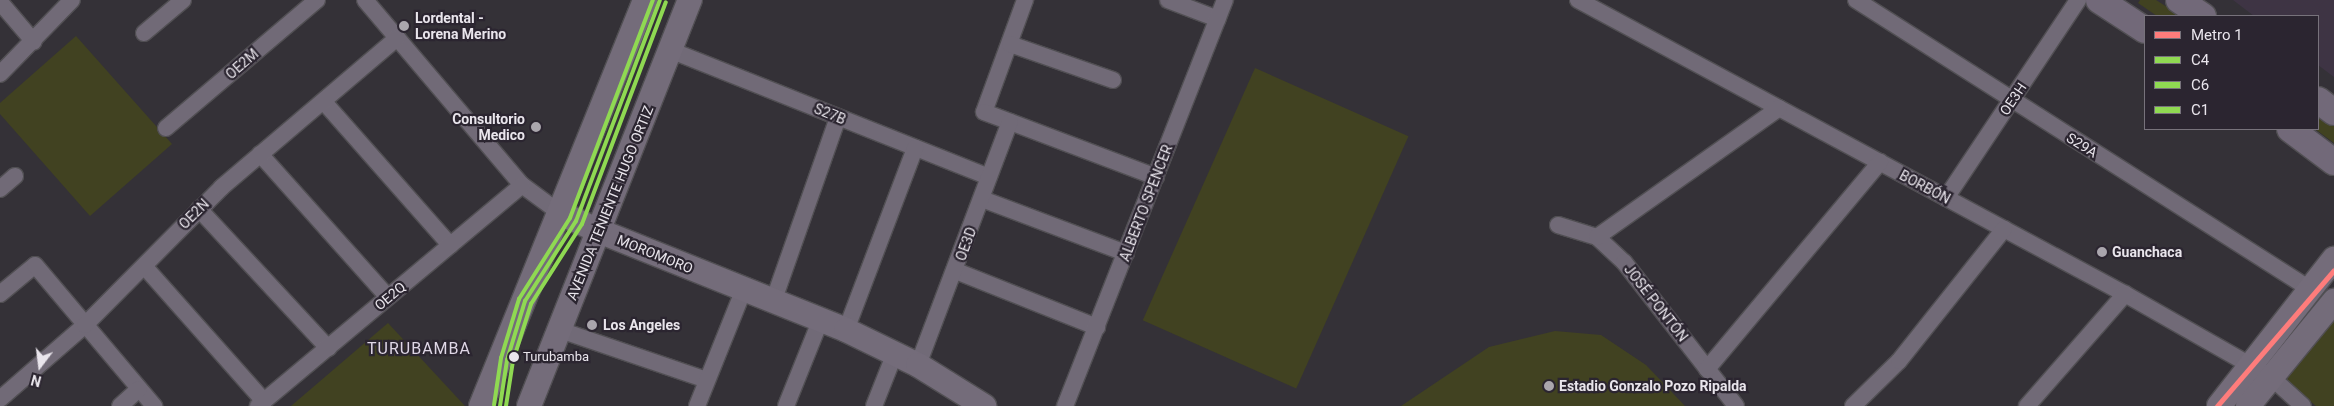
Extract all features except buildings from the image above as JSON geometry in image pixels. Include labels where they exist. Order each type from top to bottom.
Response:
[{"type":"main road","points":[[481,406],[645,0]]},
{"type":"main road","name":"AVENIDA TENIENTE HUGO ORTIZ","points":[[534,405],[598,231],[690,0]]},
{"type":"main road","points":[[2179,0],[2202,15]]},
{"type":"main road","points":[[2113,4],[2144,29]]},
{"type":"main road","points":[[2319,101],[2334,112]]},
{"type":"main road","points":[[2291,130],[2334,162]]},
{"type":"main road","name":"MOROMORO","points":[[560,212],[598,231],[846,330],[918,365],[971,402]]},
{"type":"main road","points":[[2248,406],[2261,372],[2310,289],[2334,259]]},
{"type":"main road","points":[[2219,406],[2261,372],[2329,307]]},
{"type":"street","points":[[0,74],[34,42],[72,0]]},
{"type":"street","points":[[144,33],[183,0]]},
{"type":"street","name":"OE2M","points":[[166,128],[317,0]]},
{"type":"street","name":"MOROMORO","points":[[364,0],[522,185],[560,212]]},
{"type":"street","points":[[1025,0],[984,112],[1156,177]]},
{"type":"street","points":[[1168,0],[1218,20]]},
{"type":"street","name":"ALBERTO SPENCER","points":[[1065,406],[1225,0]]},
{"type":"street","name":"BORBÓN","points":[[1579,0],[2125,294],[2261,372],[2304,406]]},
{"type":"street","name":"S29A","points":[[1856,0],[2310,289]]},
{"type":"street","name":"OE3H","points":[[1946,198],[2078,0]]},
{"type":"street","points":[[0,2],[34,42]]},
{"type":"street","name":"OE2N","points":[[0,399],[85,325],[199,209],[260,154],[324,102],[397,38]]},
{"type":"street","points":[[1010,44],[1113,80]]},
{"type":"street","name":"S27B","points":[[670,50],[989,177]]},
{"type":"street","points":[[324,102],[450,245]]},
{"type":"street","points":[[1597,237],[1779,108]]},
{"type":"street","points":[[774,302],[838,117]]},
{"type":"street","name":"OE3D","points":[[918,365],[956,271],[1010,122]]},
{"type":"street","points":[[846,330],[915,148]]},
{"type":"street","points":[[260,154],[388,297]]},
{"type":"street","points":[[1707,369],[1880,162]]},
{"type":"street","points":[[0,189],[15,176]]},
{"type":"street","name":"OE2Q","points":[[261,404],[522,185]]},
{"type":"street","points":[[982,199],[1126,253]]},
{"type":"street","points":[[199,209],[328,348]]},
{"type":"street","name":"JOSÉ PONTÓN","points":[[1558,225],[1597,237],[1624,262],[1736,406]]},
{"type":"street","points":[[1852,406],[1899,361],[2004,229]]},
{"type":"street","points":[[0,294],[35,265],[154,406]]},
{"type":"street","points":[[144,266],[261,404]]},
{"type":"street","points":[[956,271],[1097,327]]},
{"type":"street","points":[[697,406],[744,289]]},
{"type":"street","points":[[2026,406],[2125,294]]},
{"type":"street","points":[[786,406],[820,319]]},
{"type":"street","points":[[560,330],[707,380]]},
{"type":"street","points":[[874,406],[895,353]]},
{"type":"street","points":[[120,406],[140,389]]},
{"type":"shaded area","points":[[2233,0],[2334,0],[2334,77],[2319,66],[2319,15],[2253,15]]},
{"type":"green space","points":[[2140,0],[2156,0],[2179,15],[2156,15],[2138,3]]},
{"type":"green space","points":[[76,36],[172,144],[90,216],[0,114],[0,103]]},
{"type":"green space","points":[[1255,68],[1408,136],[1296,388],[1143,320]]},
{"type":"green space","points":[[2319,114],[2334,125],[2334,143],[2316,130],[2319,130]]},
{"type":"green space","points":[[2334,314],[2334,406],[2316,406],[2284,379]]},
{"type":"green space","points":[[388,323],[465,406],[291,406]]},
{"type":"green space","name":"Estadio Gonzalo Pozo Ripalda","points":[[1555,331],[1601,335],[1646,365],[1685,406],[1401,406],[1489,347]]},
{"type":"metro line","name":"1","points":[[2217,406],[2334,270]]},
{"type":"transit line","name":"C1","points":[[494,405],[501,358],[519,299],[570,218],[653,0]]},
{"type":"transit line","name":"C4","points":[[500,406],[507,360],[525,301],[576,221],[660,0]]},
{"type":"transit line","name":"C6","points":[[506,406],[513,361],[531,304],[582,224],[666,2]]},
{"type":"place","name":"Lordental - Lorena Merino","points":[[404,26]]},
{"type":"place","name":"Consultorio Medico","points":[[536,127]]},
{"type":"place","name":"Guanchaca","points":[[2102,252]]},
{"type":"place","name":"Los Angeles","points":[[592,325]]},
{"type":"place","name":"Turubamba","points":[[514,357]]},
{"type":"place","name":"Estadio Gonzalo Pozo Ripalda","points":[[1549,386]]},
{"type":"district","name":"TURUBAMBA","points":[[419,349]]}]
